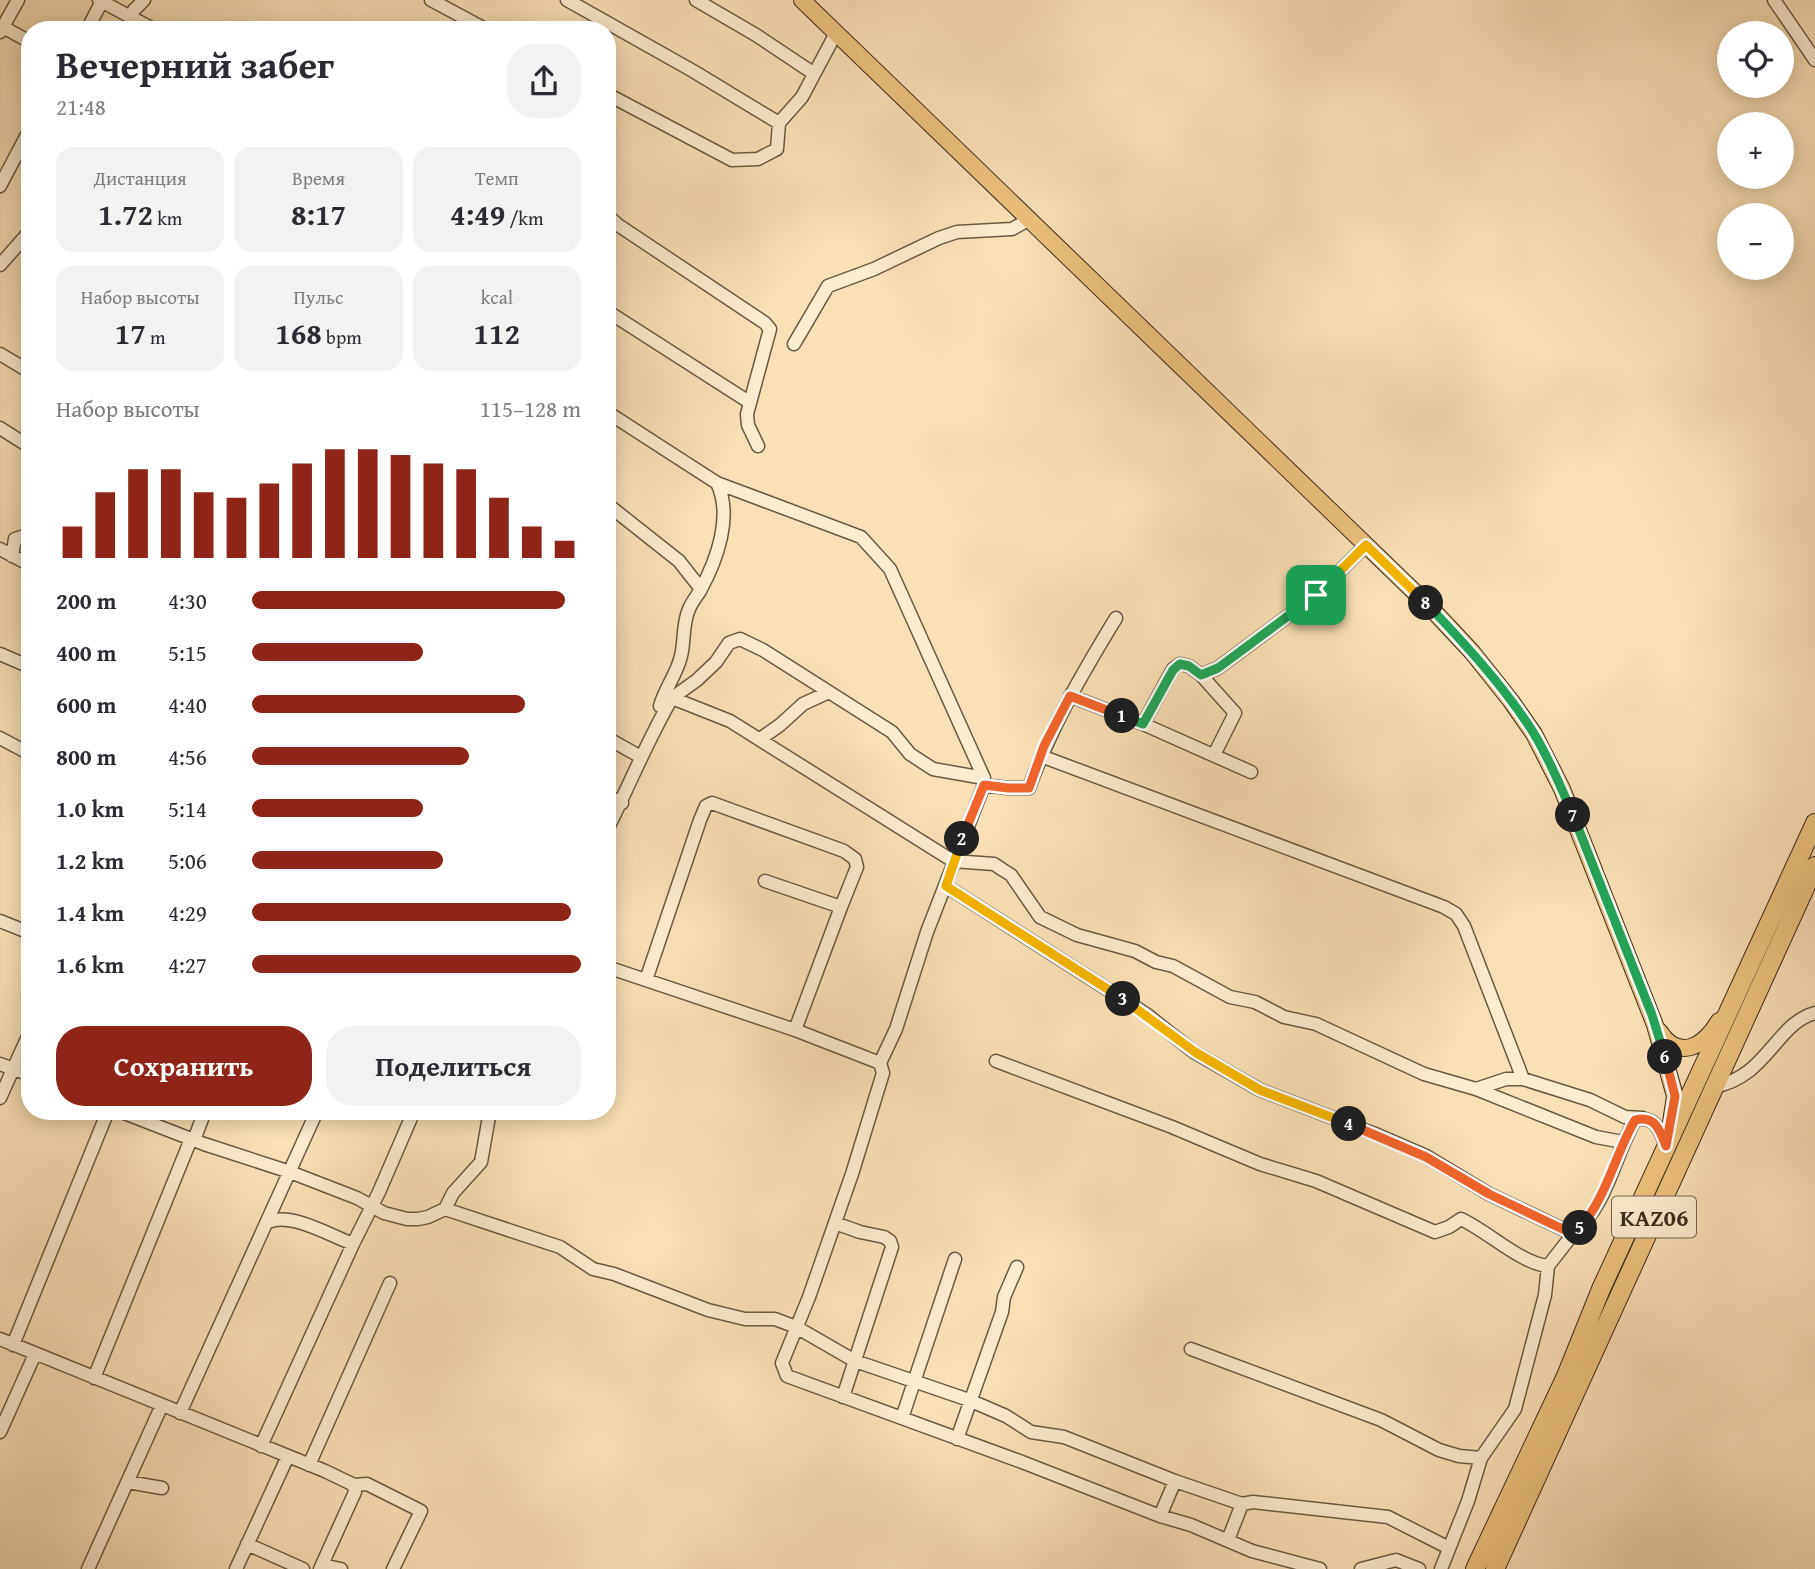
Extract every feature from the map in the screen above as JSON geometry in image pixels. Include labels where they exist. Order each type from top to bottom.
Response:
[{"type":"highway","name":"KАZ06","points":[[1475,1569],[1566,1376],[1601,1289],[1815,823]]},
{"type":"highway","name":"KАZ06","points":[[1495,1569],[1815,866]]},
{"type":"main road","points":[[802,0],[1427,604],[1472,652],[1511,701],[1534,734],[1562,789],[1655,1025],[1675,1096],[1666,1146]]},
{"type":"main road","points":[[1655,1025],[1664,1039],[1675,1046],[1689,1049],[1712,1033],[1733,998]]},
{"type":"street","points":[[18,0],[1,30],[21,38]]},
{"type":"street","points":[[91,21],[101,1],[133,9],[144,0]]},
{"type":"street","points":[[431,0],[470,21]]},
{"type":"street","points":[[567,0],[604,21]]},
{"type":"street","points":[[696,0],[813,73]]},
{"type":"street","points":[[1774,0],[1815,60]]},
{"type":"street","points":[[616,28],[779,123]]},
{"type":"street","points":[[616,99],[732,160],[758,159],[777,149],[779,123],[802,97],[836,33]]},
{"type":"street","points":[[0,186],[21,146]]},
{"type":"street","points":[[794,344],[828,286],[957,232],[1012,229],[1028,220]]},
{"type":"street","points":[[616,222],[765,323],[770,330],[747,414],[748,425],[758,446]]},
{"type":"street","points":[[0,265],[21,241]]},
{"type":"street","points":[[616,317],[749,402]]},
{"type":"street","points":[[0,354],[21,367]]},
{"type":"street","points":[[616,418],[717,483],[862,537],[890,569],[984,782],[953,861],[896,1029],[880,1063],[883,1073],[835,1223],[782,1363],[787,1376],[1160,1516],[1191,1525],[1252,1551],[1320,1569]]},
{"type":"street","points":[[0,428],[21,441]]},
{"type":"street","points":[[657,723],[662,699],[681,656],[683,627],[717,550],[724,521],[721,491],[717,483]]},
{"type":"street","points":[[616,511],[679,561],[701,589]]},
{"type":"street","points":[[12,556],[15,539],[21,538]]},
{"type":"street","points":[[1201,675],[1218,668],[1316,595],[1366,545]]},
{"type":"street","points":[[0,549],[21,560]]},
{"type":"street","points":[[616,814],[671,698],[697,680],[716,662],[729,643],[740,639],[892,732],[911,754],[933,769],[1008,788],[1029,788],[1070,696],[1116,618]]},
{"type":"street","points":[[0,654],[21,663]]},
{"type":"street","points":[[1143,724],[1173,670],[1180,664],[1189,666],[1201,675],[1235,713],[1214,755]]},
{"type":"street","points":[[760,739],[803,705],[830,692]]},
{"type":"street","points":[[1070,696],[1143,724],[1251,772]]},
{"type":"street","points":[[671,698],[730,721],[953,861],[994,864],[1011,875],[1040,917],[1077,935],[1135,951],[1173,966],[1230,996],[1255,1002],[1284,1017],[1316,1024],[1424,1073],[1476,1088],[1596,1138],[1623,1142]]},
{"type":"street","points":[[0,738],[21,742]]},
{"type":"street","points":[[0,738],[21,749]]},
{"type":"street","points":[[616,743],[641,757]]},
{"type":"street","points":[[1041,756],[1418,897],[1456,914],[1464,926],[1523,1079]]},
{"type":"street","points":[[616,800],[622,803]]},
{"type":"street","points":[[646,981],[706,806],[712,803],[844,851],[855,859],[857,867],[795,1030]]},
{"type":"street","points":[[765,881],[841,906]]},
{"type":"street","points":[[946,886],[1146,1014],[1195,1052],[1260,1090],[1375,1134],[1426,1157],[1489,1194],[1573,1234]]},
{"type":"street","points":[[0,921],[21,929]]},
{"type":"street","points":[[616,970],[795,1030],[880,1063]]},
{"type":"street","points":[[1713,1087],[1727,1085],[1754,1068],[1797,1021],[1815,1013]]},
{"type":"street","points":[[0,1098],[21,1052]]},
{"type":"street","points":[[996,1061],[1172,1126],[1260,1164],[1316,1181],[1435,1232],[1461,1219],[1480,1228],[1528,1261],[1548,1266]]},
{"type":"street","points":[[0,1063],[21,1072]]},
{"type":"street","points":[[1476,1088],[1506,1079],[1523,1079],[1590,1100],[1625,1117],[1651,1120],[1657,1125],[1666,1146]]},
{"type":"street","points":[[1441,1569],[1468,1501],[1481,1458],[1515,1409],[1545,1295],[1548,1266],[1599,1201],[1623,1142],[1635,1120],[1643,1118]]},
{"type":"street","points":[[13,1345],[104,1120]]},
{"type":"street","points":[[142,1120],[192,1140],[290,1172],[407,1219],[428,1217],[445,1209],[453,1193],[481,1162],[488,1120]]},
{"type":"street","points":[[94,1378],[201,1120]]},
{"type":"street","points":[[180,1413],[313,1120]]},
{"type":"street","points":[[261,1446],[410,1120]]},
{"type":"street","points":[[445,1209],[560,1247],[593,1269],[614,1274],[709,1310],[745,1320],[775,1319],[796,1327],[855,1361],[970,1400],[1006,1416],[1031,1432],[1064,1437],[1242,1504],[1253,1502],[1388,1517],[1449,1548]]},
{"type":"street","points":[[268,1222],[290,1219],[352,1244]]},
{"type":"street","points":[[835,1223],[884,1237],[890,1241],[892,1247],[843,1397]]},
{"type":"street","points":[[902,1418],[955,1259]]},
{"type":"street","points":[[957,1438],[1002,1312],[1004,1297],[1017,1267]]},
{"type":"street","points":[[309,1465],[390,1283]]},
{"type":"street","points":[[0,1339],[355,1485],[367,1484],[421,1511],[393,1569]]},
{"type":"street","points":[[1191,1349],[1381,1420],[1439,1450],[1481,1458]]},
{"type":"street","points":[[0,1432],[35,1354]]},
{"type":"street","points":[[88,1569],[162,1405]]},
{"type":"street","points":[[236,1569],[288,1456]]},
{"type":"street","points":[[1160,1516],[1175,1481]]},
{"type":"street","points":[[128,1482],[162,1488]]},
{"type":"street","points":[[341,1569],[321,1567],[355,1492],[355,1485]]},
{"type":"street","points":[[1228,1540],[1242,1504]]},
{"type":"street","points":[[247,1544],[303,1569]]},
{"type":"street","points":[[1362,1569],[1396,1560],[1419,1569]]},
{"type":"route","points":[[1366,545],[1472,652],[1511,701],[1534,734],[1562,789],[1588,851],[1652,1015],[1675,1096],[1666,1146],[1657,1125],[1643,1118],[1635,1120],[1599,1201],[1573,1234],[1489,1194],[1426,1157],[1375,1134],[1260,1090],[1195,1052],[1146,1014],[946,886],[953,861],[984,785],[995,788],[1029,788],[1044,746],[1070,696],[1143,724],[1173,670],[1180,664],[1189,666],[1201,675],[1218,668],[1316,595],[1366,545]]}]
